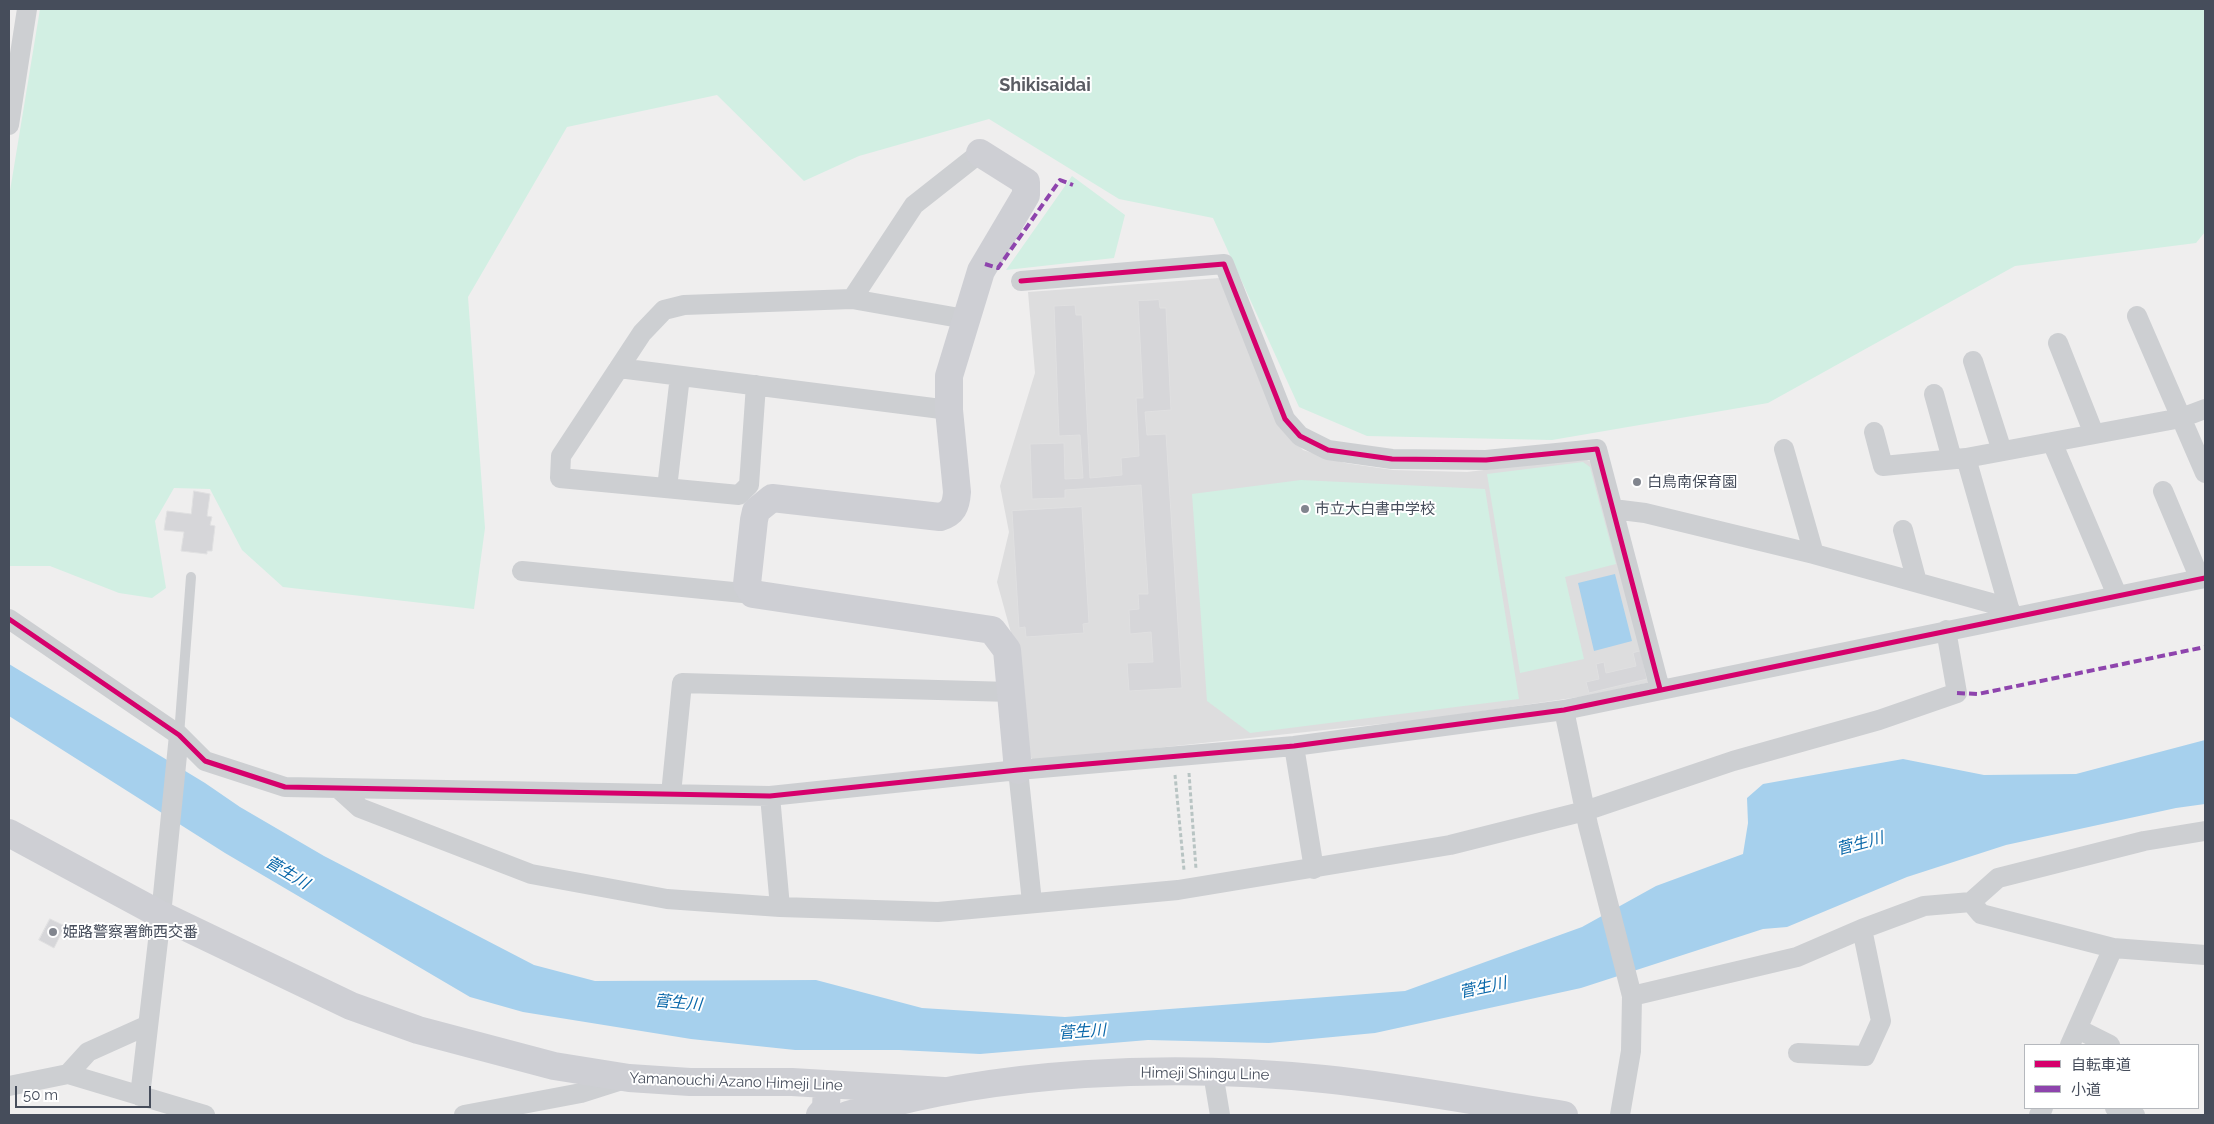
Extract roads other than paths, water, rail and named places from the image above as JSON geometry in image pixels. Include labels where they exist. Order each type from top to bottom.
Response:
[{"type":"main road","points":[[980,153],[1026,182],[1026,196],[981,271],[949,376],[957,492],[956,504],[949,514],[940,517],[772,498],[756,511],[747,584],[753,594],[992,630],[1007,650],[1018,770]]},
{"type":"main road","name":"Yamanouchi Azano Himeji Line","points":[[9,833],[352,1006],[418,1030],[554,1066],[629,1078],[690,1082],[792,1082],[944,1091]]},
{"type":"main road","name":"Himeji Shingu Line","points":[[848,1115],[944,1091],[1025,1080],[1091,1075],[1213,1073],[1325,1079],[1506,1111],[1564,1115]]},
{"type":"main road","points":[[820,1115],[826,1108],[827,1085]]},
{"type":"street","points":[[9,125],[27,9]]},
{"type":"street","points":[[852,299],[914,205],[980,153]]},
{"type":"street","points":[[1021,281],[1224,264],[1285,419],[1300,436],[1328,450],[1392,459],[1486,460],[1598,449],[1660,689]]},
{"type":"street","points":[[756,386],[749,485],[739,495],[560,478],[561,456],[642,333],[664,310],[684,305],[852,299],[965,319]]},
{"type":"street","points":[[2137,316],[2205,473]]},
{"type":"street","points":[[2058,343],[2094,434]]},
{"type":"street","points":[[1973,360],[2002,451]]},
{"type":"street","points":[[619,368],[950,410]]},
{"type":"street","points":[[667,488],[680,376]]},
{"type":"street","points":[[1934,394],[1959,459],[2011,612]]},
{"type":"street","points":[[1874,432],[1883,466],[1959,459],[2181,418],[2205,409]]},
{"type":"street","points":[[2052,442],[2118,595]]},
{"type":"street","points":[[1784,448],[1814,554]]},
{"type":"street","points":[[9,619],[177,743],[206,761],[285,788],[770,796],[1018,770],[1294,746],[1564,710],[1946,630],[2011,612],[2118,595],[2203,578],[2163,491]]},
{"type":"street","points":[[1613,509],[1645,513],[1814,554],[1917,582],[2011,612]]},
{"type":"street","points":[[1903,530],[1917,582]]},
{"type":"street","points":[[522,571],[753,594]]},
{"type":"street","points":[[339,789],[360,808],[531,874],[667,899],[780,907],[938,912],[1192,888],[1450,845],[1587,818],[1733,760],[1879,720],[1957,693],[1946,630]]},
{"type":"street","points":[[671,794],[682,683],[1011,692]]},
{"type":"street","points":[[1564,710],[1587,818],[1630,990],[1631,1051],[1620,1115]]},
{"type":"street","points":[[140,1096],[162,909],[177,743]]},
{"type":"street","points":[[1294,746],[1314,869]]},
{"type":"street","points":[[1018,770],[1032,902]]},
{"type":"street","points":[[770,796],[780,907]]},
{"type":"street","points":[[1630,990],[1797,957],[1862,929],[1924,906],[1971,902],[1998,878],[2144,842],[2205,831]]},
{"type":"street","points":[[1971,902],[1981,914],[2113,948],[2205,955]]},
{"type":"street","points":[[1798,1054],[1865,1056],[1881,1021],[1862,929]]},
{"type":"street","points":[[2106,1044],[2074,1037],[2113,948]]},
{"type":"street","points":[[68,1074],[88,1052],[148,1025]]},
{"type":"street","points":[[1213,1073],[1220,1115]]},
{"type":"street","points":[[9,1086],[68,1074],[140,1096],[172,1110],[205,1115]]},
{"type":"street","points":[[464,1115],[581,1092],[629,1078]]},
{"type":"street","points":[[2118,1109],[2135,1115]]},
{"type":"lane","points":[[177,743],[191,577]]},
{"type":"water","points":[[1615,574],[1632,641],[1594,651],[1578,583]]},
{"type":"water","name":"菅生川","points":[[9,664],[205,783],[240,807],[324,856],[534,965],[595,981],[816,980],[922,1008],[1065,1017],[1405,991],[1582,927],[1656,886],[1743,854],[1748,823],[1747,798],[1763,784],[1903,759],[1984,775],[2076,774],[2205,740],[2205,804],[2176,808],[2006,845],[1907,877],[1787,927],[1763,929],[1581,988],[1375,1033],[1269,1043],[1148,1040],[980,1054],[899,1050],[795,1050],[691,1039],[523,1012],[470,997],[225,853],[9,716]]},
{"type":"place","name":"白鳥南保育園","points":[[1637,482]]},
{"type":"place","name":"市立大白書中学校","points":[[1305,509]]},
{"type":"place","name":"姫路警察署飾西交番","points":[[53,932]]},
{"type":"district","name":"Shikisaidai","points":[[1045,86]]}]
